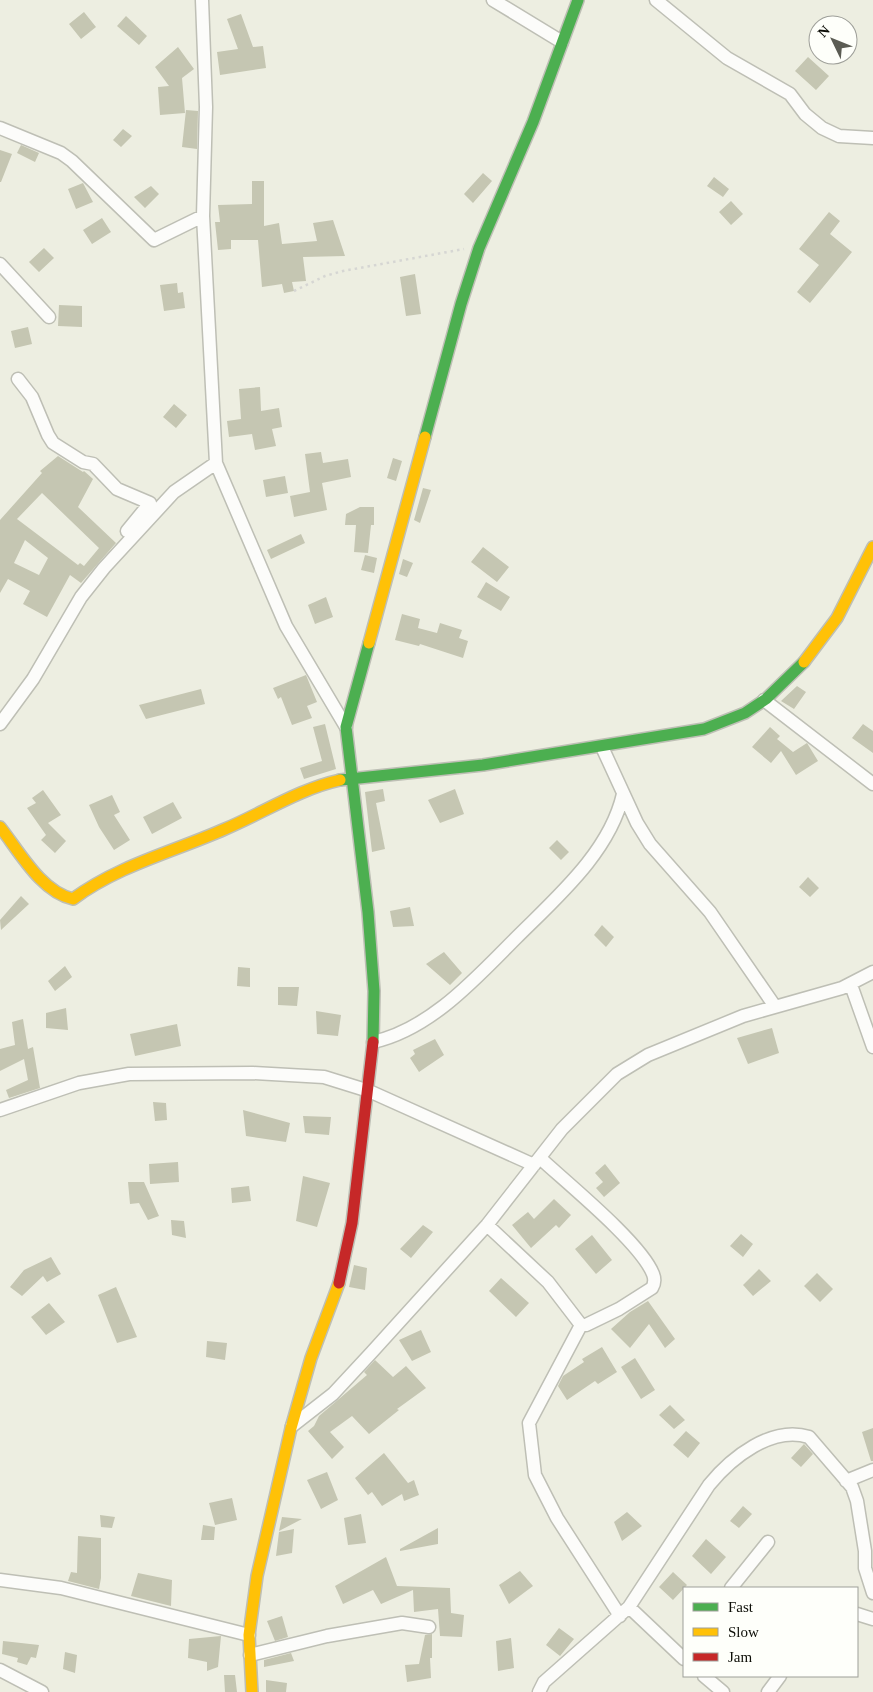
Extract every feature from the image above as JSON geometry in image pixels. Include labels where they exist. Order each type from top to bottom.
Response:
[{"type":"street","points":[[202,0],[206,107],[203,216],[216,463],[286,626],[346,726]]},
{"type":"street","points":[[493,0],[562,42]]},
{"type":"street","points":[[252,1692],[249,1635],[257,1576],[290,1428],[311,1358],[339,1282],[352,1223],[374,1042],[374,991],[368,912],[346,726],[429,429],[439,379],[479,248],[533,122],[578,0]]},
{"type":"street","points":[[656,0],[727,58],[790,94],[805,114],[822,128],[839,136],[873,138]]},
{"type":"street","points":[[0,128],[61,153],[72,161],[154,240],[160,239],[203,216]]},
{"type":"street","points":[[0,264],[49,317]]},
{"type":"street","points":[[18,379],[32,397],[48,435],[54,443],[83,462],[93,464],[117,490],[150,503],[127,531],[134,535]]},
{"type":"street","points":[[0,724],[33,679],[81,597],[174,492],[216,463]]},
{"type":"street","points":[[0,827],[42,878],[68,900],[74,899],[100,879],[212,835],[256,813],[330,782],[351,778],[433,771],[602,747],[722,725],[764,700],[794,674],[816,647],[843,607],[873,547]]},
{"type":"street","points":[[764,700],[873,784]]},
{"type":"street","points":[[602,747],[622,794],[650,844],[710,912],[774,1006]]},
{"type":"street","points":[[374,1042],[389,1038],[421,1021],[450,1000],[472,982],[561,894],[604,837],[622,794]]},
{"type":"street","points":[[290,1428],[333,1394],[488,1225],[562,1129],[602,1088],[630,1064],[743,1016],[851,984],[873,972]]},
{"type":"street","points":[[851,984],[873,1047]]},
{"type":"street","points":[[0,1110],[79,1083],[129,1074],[290,1074],[334,1078],[537,1162],[626,1239],[654,1275],[654,1284],[648,1293],[594,1322],[581,1325],[529,1423],[535,1475],[557,1518],[625,1611],[682,1654]]},
{"type":"street","points":[[488,1225],[548,1282],[581,1325]]},
{"type":"street","points":[[539,1692],[544,1682],[625,1611],[709,1485],[723,1468],[739,1455],[778,1437],[799,1433],[809,1437],[820,1447],[852,1487],[858,1501],[865,1550],[865,1568],[873,1593]]},
{"type":"street","points":[[846,1481],[873,1470]]},
{"type":"street","points":[[732,1587],[768,1542]]},
{"type":"street","points":[[0,1580],[61,1588],[249,1635]]},
{"type":"street","points":[[858,1614],[873,1619]]},
{"type":"street","points":[[250,1655],[327,1636],[402,1623],[429,1626]]},
{"type":"street","points":[[0,1670],[42,1692]]},
{"type":"street","points":[[705,1677],[723,1692]]},
{"type":"street","points":[[768,1692],[779,1677]]},
{"type":"path","points":[[294,291],[325,276],[343,271],[353,271],[373,264],[417,259],[450,251],[479,248]]},
{"type":"building","points":[[84,12],[96,27],[81,39],[69,24]]},
{"type":"building","points":[[241,14],[253,47],[263,46],[266,68],[220,75],[217,52],[238,49],[227,19]]},
{"type":"building","points":[[126,16],[147,36],[139,45],[117,26]]},
{"type":"building","points":[[178,47],[194,69],[182,78],[185,113],[160,115],[158,87],[169,86],[155,67]]},
{"type":"building","points":[[808,57],[808,65],[817,65],[829,76],[816,90],[795,71]]},
{"type":"building","points":[[186,110],[198,111],[197,149],[182,147]]},
{"type":"building","points":[[123,129],[132,136],[121,147],[113,140]]},
{"type":"building","points":[[21,145],[39,153],[35,162],[17,153]]},
{"type":"building","points":[[0,150],[12,154],[1,182],[0,182]]},
{"type":"building","points":[[483,173],[492,181],[473,203],[464,194]]},
{"type":"building","points":[[714,177],[729,189],[723,197],[707,186]]},
{"type":"building","points":[[252,181],[264,181],[264,226],[279,223],[282,244],[317,241],[313,223],[333,220],[345,256],[303,257],[306,281],[292,282],[294,291],[284,293],[282,284],[262,287],[258,240],[231,240],[231,249],[218,250],[215,222],[220,222],[218,205],[252,204]]},
{"type":"building","points":[[83,183],[93,202],[76,209],[68,189]]},
{"type":"building","points":[[151,186],[159,194],[145,208],[134,197]]},
{"type":"building","points":[[731,201],[743,214],[731,225],[719,212]]},
{"type":"building","points":[[829,212],[840,221],[830,234],[852,252],[810,303],[797,292],[819,265],[799,249]]},
{"type":"building","points":[[102,218],[111,232],[92,244],[83,230]]},
{"type":"building","points":[[44,248],[54,258],[39,272],[29,262]]},
{"type":"building","points":[[415,274],[421,314],[406,316],[400,277]]},
{"type":"building","points":[[177,283],[178,293],[183,292],[185,308],[164,311],[160,285]]},
{"type":"building","points":[[59,305],[82,306],[82,327],[58,326]]},
{"type":"building","points":[[28,327],[32,344],[15,348],[11,331]]},
{"type":"building","points":[[260,387],[261,411],[279,408],[282,427],[272,429],[276,446],[255,450],[252,434],[229,437],[227,421],[241,419],[239,389]]},
{"type":"building","points":[[174,404],[187,415],[176,428],[163,417]]},
{"type":"building","points":[[321,452],[323,463],[348,459],[351,477],[322,483],[327,510],[294,517],[290,496],[310,492],[305,454]]},
{"type":"building","points":[[58,456],[84,471],[93,479],[78,507],[116,543],[81,583],[70,575],[47,617],[23,604],[30,591],[8,579],[0,593],[0,520],[42,473],[40,471]],"holes":[[[42,493],[99,548],[84,566],[80,563],[78,565],[17,519]],[[25,540],[48,558],[39,575],[14,563]]]},
{"type":"building","points":[[393,458],[402,461],[396,481],[387,478]]},
{"type":"building","points":[[285,476],[288,493],[266,497],[263,480]]},
{"type":"building","points":[[423,488],[431,490],[420,523],[414,520]]},
{"type":"building","points":[[360,507],[374,507],[374,525],[371,525],[368,553],[354,552],[356,525],[345,525],[346,514]]},
{"type":"building","points":[[301,534],[305,543],[271,559],[267,550]]},
{"type":"building","points":[[483,547],[509,567],[497,582],[471,562]]},
{"type":"building","points":[[365,555],[377,558],[374,573],[361,570]]},
{"type":"building","points":[[403,559],[413,563],[407,577],[399,574]]},
{"type":"building","points":[[486,582],[510,597],[501,611],[477,597]]},
{"type":"building","points":[[326,597],[333,617],[315,624],[308,605]]},
{"type":"building","points":[[402,614],[420,619],[418,628],[437,633],[440,623],[462,630],[459,638],[468,641],[463,658],[420,644],[419,646],[395,640]]},
{"type":"building","points":[[306,675],[317,702],[307,706],[312,718],[292,725],[281,697],[278,699],[273,688]]},
{"type":"building","points":[[797,686],[806,692],[794,709],[781,701]]},
{"type":"building","points":[[201,689],[205,704],[146,719],[139,705]]},
{"type":"building","points":[[325,724],[336,769],[304,779],[300,768],[322,761],[313,727]]},
{"type":"building","points":[[863,724],[873,731],[873,753],[852,738]]},
{"type":"building","points":[[770,727],[780,736],[777,739],[793,752],[807,743],[818,761],[796,775],[781,751],[771,763],[752,747]]},
{"type":"building","points":[[383,789],[385,801],[376,803],[385,849],[372,852],[365,792]]},
{"type":"building","points":[[455,789],[464,814],[440,823],[428,800]]},
{"type":"building","points":[[43,790],[61,815],[48,823],[66,841],[55,853],[41,840],[46,835],[27,808],[36,803],[32,798]]},
{"type":"building","points":[[112,795],[120,812],[114,815],[130,840],[114,850],[99,827],[89,805]]},
{"type":"building","points":[[173,802],[182,818],[152,834],[143,817]]},
{"type":"building","points":[[557,840],[569,852],[561,860],[549,848]]},
{"type":"building","points":[[808,877],[819,888],[810,897],[799,887]]},
{"type":"building","points":[[21,896],[29,904],[1,930],[0,920]]},
{"type":"building","points":[[410,907],[414,926],[393,927],[390,911]]},
{"type":"building","points":[[602,925],[614,937],[606,947],[594,935]]},
{"type":"building","points":[[444,952],[462,973],[450,985],[426,964]]},
{"type":"building","points":[[65,966],[72,977],[55,991],[48,981]]},
{"type":"building","points":[[238,967],[250,968],[250,987],[237,986]]},
{"type":"building","points":[[278,987],[299,987],[297,1006],[278,1005]]},
{"type":"building","points":[[66,1008],[68,1030],[46,1028],[46,1013]]},
{"type":"building","points":[[316,1011],[341,1015],[338,1036],[317,1034]]},
{"type":"building","points":[[23,1019],[28,1049],[33,1047],[40,1088],[9,1098],[6,1090],[28,1080],[24,1059],[0,1071],[0,1049],[15,1045],[12,1022]]},
{"type":"building","points":[[177,1024],[181,1046],[135,1056],[130,1034]]},
{"type":"building","points":[[772,1028],[779,1053],[748,1064],[737,1038]]},
{"type":"building","points":[[435,1039],[444,1055],[419,1072],[410,1058],[415,1054],[413,1050]]},
{"type":"building","points":[[153,1102],[166,1103],[167,1120],[155,1121]]},
{"type":"building","points":[[243,1110],[290,1123],[286,1142],[246,1136]]},
{"type":"building","points":[[303,1116],[331,1117],[329,1135],[305,1133]]},
{"type":"building","points":[[178,1162],[179,1182],[150,1184],[149,1164]]},
{"type":"building","points":[[605,1164],[620,1183],[604,1197],[596,1188],[603,1182],[595,1173]]},
{"type":"building","points":[[303,1176],[330,1183],[317,1227],[296,1221]]},
{"type":"building","points":[[128,1182],[144,1182],[159,1216],[148,1220],[139,1203],[130,1204]]},
{"type":"building","points":[[249,1186],[251,1201],[232,1203],[231,1188]]},
{"type":"building","points":[[554,1199],[571,1215],[559,1228],[556,1225],[531,1248],[512,1225],[528,1212],[534,1219]]},
{"type":"building","points":[[171,1220],[184,1221],[186,1238],[172,1235]]},
{"type":"building","points":[[423,1225],[433,1232],[411,1258],[400,1249]]},
{"type":"building","points":[[741,1234],[753,1244],[743,1257],[730,1246]]},
{"type":"building","points":[[592,1235],[612,1260],[596,1274],[575,1249]]},
{"type":"building","points":[[51,1257],[61,1274],[47,1282],[43,1276],[22,1296],[10,1287],[24,1270]]},
{"type":"building","points":[[354,1265],[367,1268],[365,1290],[349,1287]]},
{"type":"building","points":[[759,1269],[771,1281],[753,1296],[743,1285]]},
{"type":"building","points":[[817,1273],[833,1289],[820,1302],[804,1286]]},
{"type":"building","points":[[501,1278],[529,1303],[516,1317],[489,1291]]},
{"type":"building","points":[[116,1287],[137,1337],[117,1343],[98,1295]]},
{"type":"building","points":[[648,1301],[675,1339],[665,1348],[649,1324],[630,1348],[611,1329],[630,1312]]},
{"type":"building","points":[[49,1303],[65,1322],[46,1335],[31,1317]]},
{"type":"building","points":[[421,1330],[431,1352],[412,1361],[399,1340]]},
{"type":"building","points":[[207,1341],[227,1343],[225,1360],[206,1357]]},
{"type":"building","points":[[602,1347],[617,1372],[598,1384],[595,1381],[567,1400],[558,1386],[563,1376],[584,1362],[582,1359]]},
{"type":"building","points":[[635,1358],[655,1390],[641,1399],[621,1367]]},
{"type":"building","points":[[375,1360],[393,1377],[406,1366],[426,1388],[397,1409],[399,1410],[369,1434],[352,1416],[330,1432],[344,1447],[332,1459],[308,1431],[314,1426],[319,1416],[367,1375],[364,1372]]},
{"type":"building","points":[[670,1405],[685,1420],[674,1429],[659,1415]]},
{"type":"building","points":[[873,1428],[873,1461],[871,1461],[862,1432]]},
{"type":"building","points":[[686,1431],[700,1443],[688,1458],[673,1445]]},
{"type":"building","points":[[804,1444],[813,1454],[801,1467],[791,1458]]},
{"type":"building","points":[[384,1453],[408,1483],[414,1480],[419,1495],[404,1501],[402,1494],[382,1506],[372,1492],[368,1495],[355,1478]]},
{"type":"building","points":[[327,1472],[338,1500],[321,1509],[307,1480]]},
{"type":"building","points":[[232,1498],[237,1520],[215,1525],[209,1503]]},
{"type":"building","points":[[743,1506],[752,1514],[739,1528],[730,1521]]},
{"type":"building","points":[[627,1512],[642,1526],[622,1541],[614,1522]]},
{"type":"building","points":[[361,1514],[366,1543],[348,1545],[344,1518]]},
{"type":"building","points":[[100,1515],[115,1517],[112,1528],[101,1527]]},
{"type":"building","points":[[282,1517],[302,1519],[279,1531]]},
{"type":"building","points":[[203,1525],[215,1527],[214,1540],[201,1540]]},
{"type":"building","points":[[438,1528],[438,1544],[400,1551],[400,1549]]},
{"type":"building","points":[[294,1529],[292,1553],[276,1556],[279,1532]]},
{"type":"building","points":[[78,1536],[101,1538],[101,1578],[99,1589],[68,1581],[71,1572],[77,1573]]},
{"type":"building","points":[[706,1539],[726,1557],[711,1574],[692,1556]]},
{"type":"building","points":[[386,1557],[397,1586],[450,1588],[451,1613],[464,1615],[462,1637],[440,1636],[438,1609],[414,1612],[413,1590],[381,1604],[373,1590],[343,1604],[335,1586]]},
{"type":"building","points":[[520,1571],[533,1586],[509,1604],[499,1585]]},
{"type":"building","points":[[673,1572],[687,1585],[683,1587],[673,1600],[659,1587]]},
{"type":"building","points":[[138,1573],[172,1580],[171,1606],[131,1596]]},
{"type":"building","points":[[282,1616],[288,1637],[275,1641],[267,1621]]},
{"type":"building","points":[[559,1628],[574,1639],[560,1656],[546,1645]]},
{"type":"building","points":[[432,1634],[431,1678],[407,1682],[405,1665],[419,1664],[425,1635]]},
{"type":"building","points":[[221,1636],[218,1667],[207,1671],[207,1662],[188,1658],[189,1639]]},
{"type":"building","points":[[511,1638],[514,1668],[498,1671],[496,1641]]},
{"type":"building","points":[[3,1641],[39,1645],[36,1658],[31,1657],[27,1665],[17,1662],[18,1658],[2,1654]]},
{"type":"building","points":[[65,1652],[77,1655],[75,1673],[63,1669]]},
{"type":"building","points":[[291,1653],[294,1661],[264,1667],[264,1660]]},
{"type":"building","points":[[224,1675],[235,1675],[237,1692],[225,1692]]},
{"type":"building","points":[[266,1680],[287,1683],[286,1692],[266,1692]]},
{"type":"traffic: fast","points":[[425,437],[461,304],[479,248],[533,122],[578,0]]},
{"type":"traffic: fast","points":[[369,643],[346,727],[368,912],[374,991],[373,1042]]},
{"type":"traffic: fast","points":[[340,780],[483,765],[704,729],[745,713],[766,699],[804,662]]},
{"type":"traffic: slow","points":[[369,643],[425,437]]},
{"type":"traffic: slow","points":[[804,662],[837,618],[873,547]]},
{"type":"traffic: slow","points":[[0,827],[41,879],[61,895],[73,899],[91,887],[128,868],[239,823],[310,789],[340,780]]},
{"type":"traffic: slow","points":[[252,1692],[249,1635],[257,1576],[291,1428],[311,1358],[339,1283]]},
{"type":"traffic: jam","points":[[339,1283],[352,1223],[373,1042]]}]
